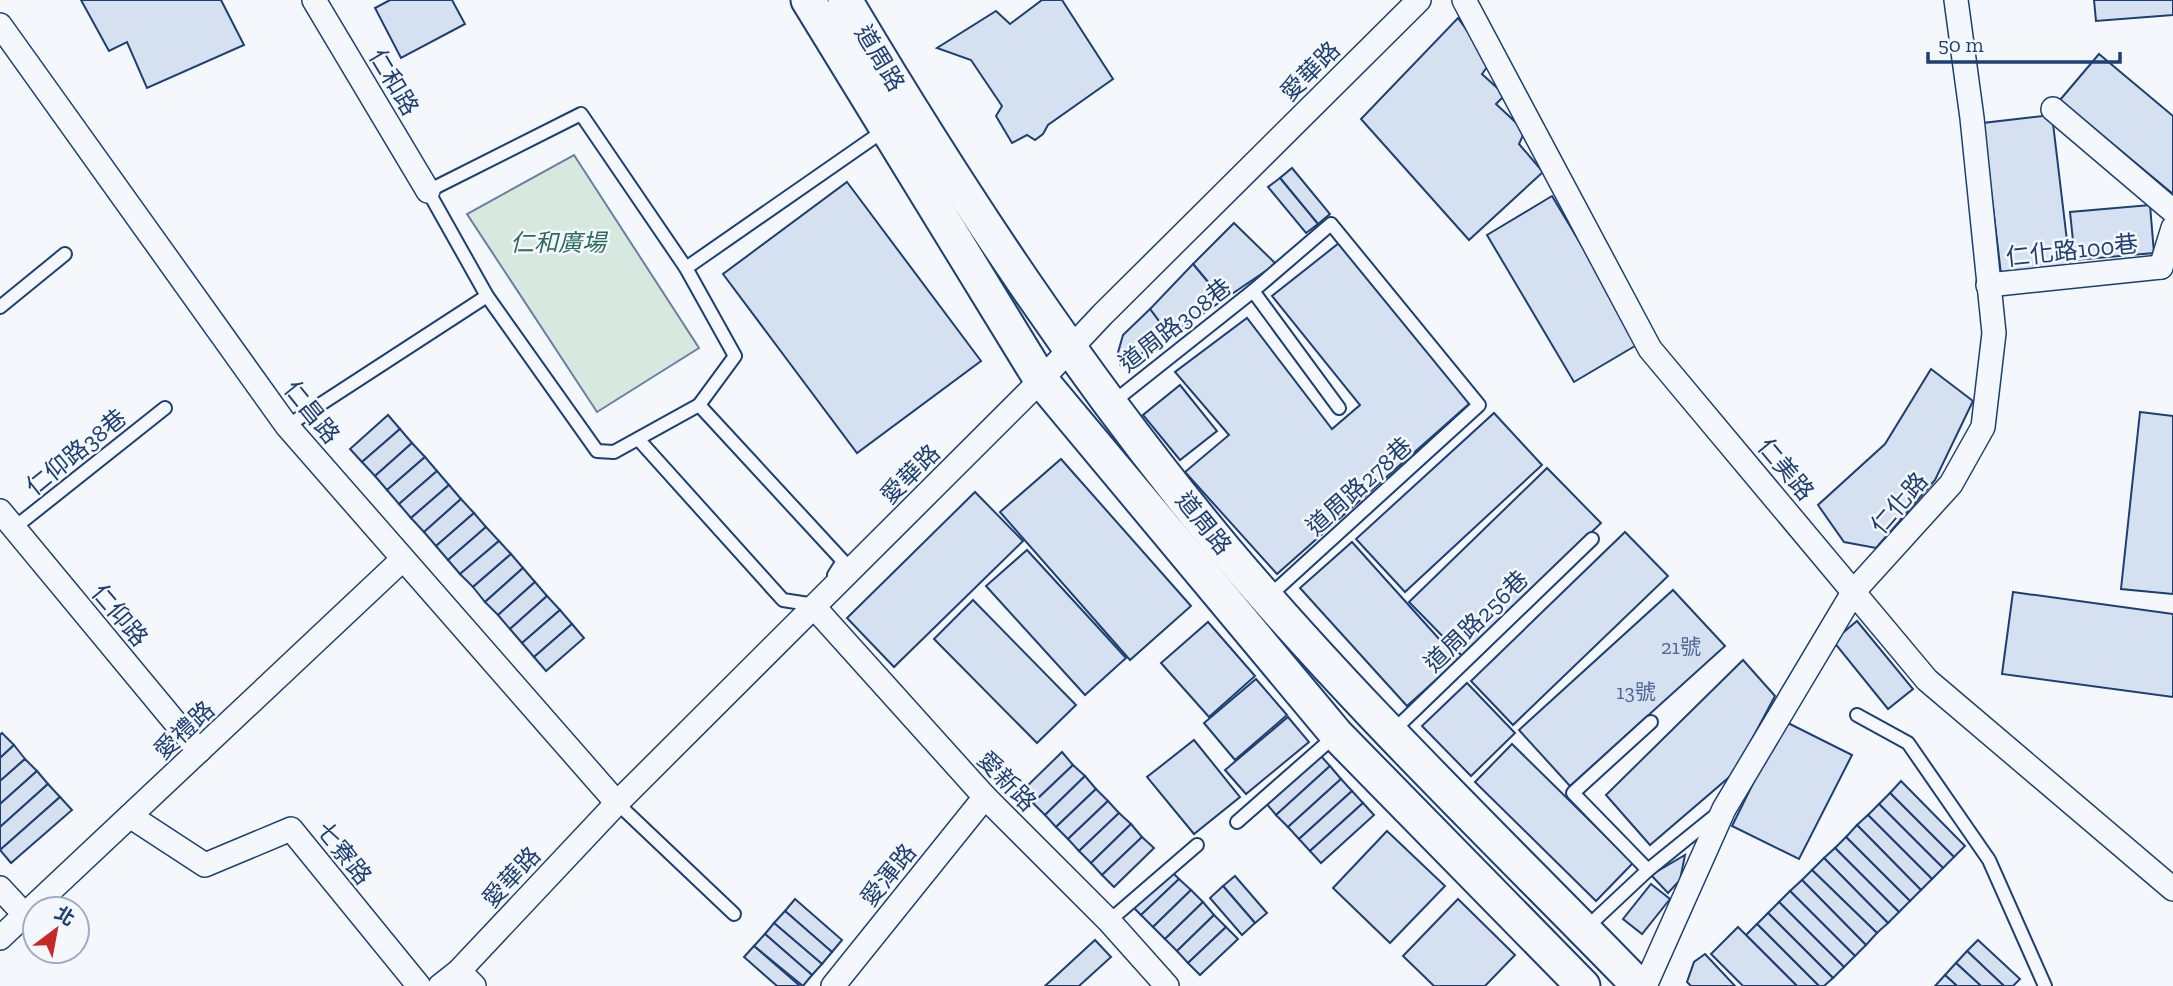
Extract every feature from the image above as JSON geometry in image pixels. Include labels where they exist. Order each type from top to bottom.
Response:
[{"type":"main road","name":"道周路","points":[[808,0],[1041,380],[1337,735],[1583,986]]},
{"type":"main road","name":"道周路","points":[[845,0],[896,86],[1109,405],[1267,598],[1389,734],[1639,986]]},
{"type":"street","name":"仁和路","points":[[314,0],[428,191]]},
{"type":"street","name":"愛華路","points":[[440,986],[467,978],[617,803],[1419,0]]},
{"type":"street","name":"仁美路","points":[[1464,0],[1650,349],[1927,680],[2173,889]]},
{"type":"street","name":"仁化路","points":[[1645,986],[1724,809],[1854,591],[1951,484],[1983,427],[1994,332],[1972,118],[1956,0]]},
{"type":"street","name":"仁昌路","points":[[0,25],[7,52],[287,426],[617,803]]},
{"type":"street","points":[[2053,109],[2173,211]]},
{"type":"street","points":[[2167,271],[2173,228]]},
{"type":"street","name":"仁化路100巷","points":[[1988,285],[2167,271]]},
{"type":"street","name":"仁仰路","points":[[7,520],[199,751]]},
{"type":"street","name":"愛禮路","points":[[46,895],[403,558]]},
{"type":"street","name":"愛新路","points":[[814,607],[985,797],[1109,921],[1167,986]]},
{"type":"street","name":"愛渾路","points":[[833,986],[985,797]]},
{"type":"street","name":"七寮路","points":[[130,816],[205,865],[291,829],[419,986]]},
{"type":"street","points":[[0,888],[21,911]]},
{"type":"street","name":"愛禮路","points":[[0,938],[21,919]]},
{"type":"lane","points":[[580,114],[686,268],[734,356],[699,405],[614,452],[597,451],[487,296],[428,191],[580,114]]},
{"type":"lane","points":[[686,268],[886,129]]},
{"type":"lane","name":"道周路278巷","points":[[1253,291],[1332,224],[1479,405],[1267,598]]},
{"type":"lane","points":[[0,307],[65,254]]},
{"type":"lane","name":"道周路308巷","points":[[1109,405],[1253,291],[1339,408]]},
{"type":"lane","points":[[287,426],[487,296]]},
{"type":"lane","points":[[639,440],[783,600],[814,607],[843,561],[699,405]]},
{"type":"lane","name":"仁仰路38巷","points":[[7,520],[165,408]]},
{"type":"lane","name":"道周路256巷","points":[[1389,734],[1592,539]]},
{"type":"lane","points":[[1857,715],[1908,743],[1916,753],[1989,860],[2045,986]]},
{"type":"lane","points":[[1648,870],[1573,793],[1651,722]]},
{"type":"lane","points":[[1237,822],[1337,735]]},
{"type":"lane","points":[[617,803],[734,914]]},
{"type":"lane","points":[[1584,931],[1648,870],[1724,809]]},
{"type":"lane","points":[[1109,921],[1197,845]]},
{"type":"green space","name":"仁和廣場","points":[[574,155],[699,348],[597,412],[467,214]]},
{"type":"building","points":[[81,0],[221,0],[244,45],[147,88],[127,42],[109,51]]},
{"type":"building","points":[[390,0],[452,0],[465,24],[401,58],[375,8]]},
{"type":"building","points":[[1042,0],[1062,0],[1113,79],[1048,125],[1043,134],[1035,140],[1027,135],[1012,143],[996,116],[1002,106],[971,60],[937,48],[996,11],[1010,24]]},
{"type":"building","points":[[2094,0],[2173,0],[2173,15],[2096,21]]},
{"type":"building","points":[[1458,18],[1490,63],[1482,74],[1505,95],[1496,104],[1525,131],[1519,144],[1543,172],[1469,240],[1361,119]]},
{"type":"building","points":[[2099,54],[2173,116],[2173,194],[2060,100]]},
{"type":"building","points":[[2052,115],[2070,266],[2001,274],[1983,123]]},
{"type":"building","points":[[1292,168],[1330,214],[1318,224],[1280,178]]},
{"type":"building","points":[[1280,178],[1318,224],[1306,233],[1268,187]]},
{"type":"building","points":[[847,182],[981,361],[857,453],[723,274]]},
{"type":"building","points":[[1552,196],[1640,343],[1574,382],[1487,235]]},
{"type":"building","points":[[2150,205],[2154,253],[2075,260],[2070,212]]},
{"type":"building","points":[[1234,223],[1276,264],[1223,300],[1193,264]]},
{"type":"building","points":[[1339,243],[1470,403],[1277,574],[1185,472],[1229,435],[1175,372],[1247,318],[1332,429],[1360,405],[1272,296]]},
{"type":"building","points":[[1193,264],[1223,300],[1170,336],[1150,309]]},
{"type":"building","points":[[1150,309],[1170,336],[1121,366],[1117,356],[1123,335]]},
{"type":"building","points":[[1931,369],[1973,401],[1935,480],[1876,548],[1844,542],[1818,505],[1885,444]]},
{"type":"building","points":[[1180,385],[1217,431],[1180,460],[1143,415]]},
{"type":"building","points":[[2140,412],[2173,416],[2173,594],[2121,589]]},
{"type":"building","points":[[1494,413],[1542,465],[1405,592],[1356,539]]},
{"type":"building","points":[[388,415],[400,429],[362,462],[350,449]]},
{"type":"building","points":[[400,429],[412,443],[375,476],[362,462]]},
{"type":"building","points":[[412,443],[425,457],[387,490],[375,476]]},
{"type":"building","points":[[425,457],[437,471],[399,504],[387,490]]},
{"type":"building","points":[[1061,459],[1191,606],[1130,660],[1000,512]]},
{"type":"building","points":[[1547,468],[1601,523],[1463,657],[1409,602]]},
{"type":"building","points":[[437,471],[449,485],[411,518],[399,504]]},
{"type":"building","points":[[449,485],[461,499],[424,532],[411,518]]},
{"type":"building","points":[[975,492],[1023,541],[894,667],[847,618]]},
{"type":"building","points":[[461,499],[474,513],[436,546],[424,532]]},
{"type":"building","points":[[474,513],[486,527],[448,560],[436,546]]},
{"type":"building","points":[[486,527],[499,541],[460,574],[448,560]]},
{"type":"building","points":[[1625,532],[1668,576],[1513,725],[1471,681]]},
{"type":"building","points":[[499,541],[511,554],[473,587],[460,574]]},
{"type":"building","points":[[1352,542],[1458,660],[1407,706],[1300,588]]},
{"type":"building","points":[[1027,550],[1126,658],[1085,695],[986,586]]},
{"type":"building","points":[[511,554],[523,568],[485,602],[473,587]]},
{"type":"building","points":[[523,568],[535,582],[498,615],[485,602]]},
{"type":"building","points":[[535,582],[547,596],[510,629],[498,615]]},
{"type":"building","points":[[1673,590],[1725,646],[1570,786],[1519,730]]},
{"type":"building","points":[[2013,592],[2173,614],[2173,697],[2002,674]]},
{"type":"building","points":[[547,596],[560,610],[522,643],[510,629]]},
{"type":"building","points":[[973,600],[1076,705],[1037,743],[934,639]]},
{"type":"building","points":[[560,610],[572,624],[534,657],[522,643]]},
{"type":"building","points":[[1857,621],[1913,689],[1888,709],[1833,641]]},
{"type":"building","points":[[1208,622],[1255,676],[1209,717],[1161,663]]},
{"type":"building","points":[[572,624],[584,638],[546,671],[534,657]]},
{"type":"building","points":[[1743,660],[1775,696],[1734,773],[1650,845],[1606,795]]},
{"type":"building","points":[[1256,679],[1287,715],[1235,760],[1204,723]]},
{"type":"building","points":[[1467,683],[1515,733],[1471,776],[1422,726]]},
{"type":"building","points":[[1288,717],[1309,742],[1246,794],[1225,770]]},
{"type":"building","points":[[1784,721],[1852,755],[1799,859],[1732,826]]},
{"type":"building","points":[[2,733],[14,745],[0,758],[0,735]]},
{"type":"building","points":[[1194,740],[1240,797],[1194,834],[1147,777]]},
{"type":"building","points":[[1512,744],[1633,863],[1596,901],[1475,782]]},
{"type":"building","points":[[14,745],[25,759],[0,781],[0,758]]},
{"type":"building","points":[[1062,752],[1073,765],[1033,803],[1022,791]]},
{"type":"building","points":[[1319,754],[1330,766],[1276,815],[1266,803]]},
{"type":"building","points":[[25,759],[37,771],[0,804],[0,781]]},
{"type":"building","points":[[1073,765],[1085,776],[1045,815],[1033,803]]},
{"type":"building","points":[[1330,766],[1341,779],[1288,827],[1276,815]]},
{"type":"building","points":[[37,771],[48,784],[0,827],[0,804]]},
{"type":"building","points":[[1085,776],[1096,789],[1056,827],[1045,815]]},
{"type":"building","points":[[1341,779],[1352,791],[1299,839],[1288,827]]},
{"type":"building","points":[[1901,781],[1965,846],[1954,857],[1890,793]]},
{"type":"building","points":[[48,784],[60,797],[0,850],[0,827]]},
{"type":"building","points":[[1096,789],[1108,801],[1068,839],[1056,827]]},
{"type":"building","points":[[1352,791],[1363,803],[1310,851],[1299,839]]},
{"type":"building","points":[[1890,793],[1954,857],[1943,868],[1879,804]]},
{"type":"building","points":[[60,797],[72,810],[11,863],[0,850]]},
{"type":"building","points":[[1108,801],[1119,813],[1079,851],[1068,839]]},
{"type":"building","points":[[1363,803],[1374,815],[1321,863],[1310,851]]},
{"type":"building","points":[[1879,804],[1943,868],[1932,879],[1868,815]]},
{"type":"building","points":[[1119,813],[1131,824],[1091,863],[1079,851]]},
{"type":"building","points":[[1868,815],[1932,879],[1921,890],[1857,825]]},
{"type":"building","points":[[1131,824],[1142,837],[1102,875],[1091,863]]},
{"type":"building","points":[[1857,825],[1921,890],[1910,901],[1846,837]]},
{"type":"building","points":[[1387,831],[1445,886],[1390,943],[1333,888]]},
{"type":"building","points":[[1142,837],[1154,848],[1114,887],[1102,875]]},
{"type":"building","points":[[1846,837],[1910,901],[1899,912],[1835,848]]},
{"type":"building","points":[[1835,848],[1899,912],[1888,923],[1824,858]]},
{"type":"building","points":[[1685,855],[1680,880],[1668,893],[1651,875]]},
{"type":"building","points":[[1824,858],[1888,923],[1877,933],[1812,870]]},
{"type":"building","points":[[1167,867],[1179,879],[1141,915],[1129,903]]},
{"type":"building","points":[[1812,870],[1877,933],[1866,945],[1802,880]]},
{"type":"building","points":[[1235,876],[1267,913],[1255,923],[1223,886]]},
{"type":"building","points":[[1179,879],[1191,890],[1153,927],[1141,915]]},
{"type":"building","points":[[1802,880],[1866,945],[1855,956],[1790,891]]},
{"type":"building","points":[[1651,884],[1670,899],[1642,934],[1623,919]]},
{"type":"building","points":[[1223,886],[1255,923],[1242,935],[1210,898]]},
{"type":"building","points":[[1191,890],[1203,902],[1165,939],[1153,927]]},
{"type":"building","points":[[1790,891],[1855,956],[1844,967],[1779,902]]},
{"type":"building","points":[[795,899],[842,940],[832,952],[785,911]]},
{"type":"building","points":[[1458,899],[1515,955],[1485,986],[1434,986],[1403,956]]},
{"type":"building","points":[[1203,902],[1214,915],[1177,951],[1165,939]]},
{"type":"building","points":[[1779,902],[1844,967],[1833,978],[1768,913]]},
{"type":"building","points":[[785,911],[832,952],[822,964],[774,923]]},
{"type":"building","points":[[1768,913],[1833,978],[1824,986],[1819,986],[1757,924]]},
{"type":"building","points":[[1214,915],[1226,927],[1188,963],[1177,951]]},
{"type":"building","points":[[774,923],[822,964],[812,975],[765,934]]},
{"type":"building","points":[[1757,924],[1819,986],[1797,986],[1746,935]]},
{"type":"building","points":[[1226,927],[1238,939],[1200,975],[1188,963]]},
{"type":"building","points":[[1738,927],[1797,986],[1743,986],[1711,954]]},
{"type":"building","points":[[765,934],[812,975],[803,986],[754,946]]},
{"type":"building","points":[[1095,940],[1111,957],[1079,986],[1045,986]]},
{"type":"building","points":[[1978,940],[2020,979],[2013,986],[2004,986],[1967,951]]},
{"type":"building","points":[[754,946],[800,986],[777,986],[744,957]]},
{"type":"building","points":[[1967,951],[2004,986],[1981,986],[1956,963]]},
{"type":"building","points":[[1705,954],[1735,986],[1691,986],[1687,982],[1694,962]]},
{"type":"building","points":[[1956,963],[1981,986],[1957,986],[1945,975]]},
{"type":"building","points":[[1945,975],[1957,986],[1935,986]]}]
